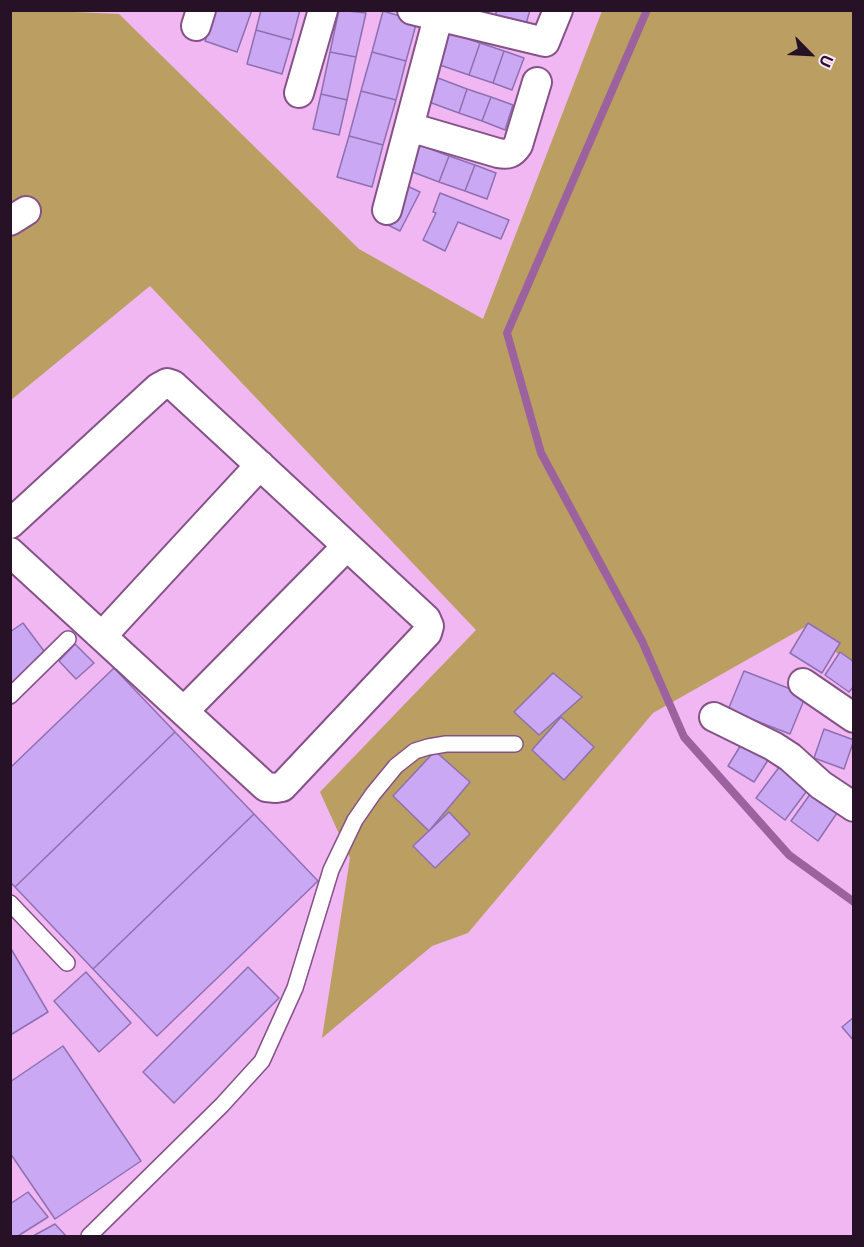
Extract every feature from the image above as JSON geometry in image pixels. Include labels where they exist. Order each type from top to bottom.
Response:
[{"type":"street","points":[[299,93],[323,10]]},
{"type":"street","points":[[387,210],[409,128],[430,13],[545,42],[558,10]]},
{"type":"street","points":[[409,128],[507,155],[512,153],[518,145],[537,82]]},
{"type":"street","points":[[10,524],[166,383],[173,385],[260,465],[426,619],[429,626],[427,633],[282,787],[266,787],[185,710],[10,552]]},
{"type":"street","points":[[102,636],[260,465]]},
{"type":"street","points":[[185,710],[347,546]]},
{"type":"street","points":[[802,682],[854,718]]},
{"type":"street","points":[[714,717],[773,746],[790,757],[821,785],[854,807]]},
{"type":"lane","points":[[10,696],[68,639]]},
{"type":"lane","points":[[89,1236],[222,1105],[262,1060],[295,988],[331,870],[355,820],[391,772],[415,751],[428,747],[446,744],[515,744]]},
{"type":"lane","points":[[10,903],[67,963]]},
{"type":"shaded area","points":[[11,11],[119,14],[359,249],[483,319],[602,11],[853,11],[853,666],[805,627],[653,713],[468,933],[432,946],[322,1038],[350,858],[320,792],[476,630],[150,286],[11,400]]},
{"type":"building","points":[[216,10],[252,10],[237,52],[205,41]]},
{"type":"building","points":[[261,10],[300,10],[292,40],[256,30]]},
{"type":"building","points":[[339,10],[366,13],[356,57],[330,52]]},
{"type":"building","points":[[497,10],[530,10],[524,31],[493,22]]},
{"type":"building","points":[[383,11],[417,21],[406,61],[372,52]]},
{"type":"building","points":[[256,30],[292,40],[282,74],[247,64]]},
{"type":"building","points":[[445,31],[480,43],[469,75],[434,63]]},
{"type":"building","points":[[480,43],[504,51],[493,83],[469,75]]},
{"type":"building","points":[[504,51],[524,58],[512,90],[493,83]]},
{"type":"building","points":[[330,52],[356,57],[347,100],[321,94]]},
{"type":"building","points":[[372,52],[406,61],[396,100],[361,91]]},
{"type":"building","points":[[438,78],[467,89],[459,113],[429,102]]},
{"type":"building","points":[[467,89],[491,97],[482,121],[459,113]]},
{"type":"building","points":[[361,91],[396,100],[383,145],[349,136]]},
{"type":"building","points":[[321,94],[347,100],[339,135],[313,129]]},
{"type":"building","points":[[491,97],[513,105],[505,130],[482,121]]},
{"type":"building","points":[[349,136],[383,145],[372,187],[337,177]]},
{"type":"building","points":[[420,145],[449,156],[439,182],[410,171]]},
{"type":"building","points":[[449,156],[475,165],[465,191],[439,182]]},
{"type":"building","points":[[475,165],[496,173],[487,199],[465,191]]},
{"type":"building","points":[[403,184],[420,192],[400,231],[384,223]]},
{"type":"building","points":[[440,193],[509,220],[501,239],[458,222],[445,251],[423,240],[436,213],[433,212]]},
{"type":"building","points":[[23,623],[47,655],[10,684],[10,632]]},
{"type":"building","points":[[808,623],[840,643],[822,673],[790,653]]},
{"type":"building","points":[[75,644],[94,663],[76,679],[59,661]]},
{"type":"building","points":[[840,652],[854,662],[854,686],[849,692],[825,675]]},
{"type":"building","points":[[114,668],[175,732],[15,887],[10,882],[10,768]]},
{"type":"building","points":[[744,671],[806,695],[790,734],[728,710]]},
{"type":"building","points":[[553,673],[582,697],[539,735],[514,712]]},
{"type":"building","points":[[561,717],[594,747],[564,780],[532,750]]},
{"type":"building","points":[[824,729],[854,740],[844,769],[814,758]]},
{"type":"building","points":[[175,732],[254,814],[93,969],[15,887]]},
{"type":"building","points":[[744,740],[770,757],[754,782],[728,766]]},
{"type":"building","points":[[435,751],[470,782],[429,831],[393,796]]},
{"type":"building","points":[[780,766],[809,788],[785,820],[756,798]]},
{"type":"building","points":[[811,793],[837,813],[818,841],[791,821]]},
{"type":"building","points":[[449,812],[470,834],[435,868],[413,846]]},
{"type":"building","points":[[254,814],[318,881],[157,1036],[93,969]]},
{"type":"building","points":[[10,947],[48,1012],[12,1034],[10,1032]]},
{"type":"building","points":[[248,967],[279,998],[174,1103],[143,1072]]},
{"type":"building","points":[[86,972],[131,1023],[99,1052],[54,1001]]},
{"type":"building","points":[[854,1017],[854,1041],[842,1027]]},
{"type":"building","points":[[63,1046],[141,1161],[55,1219],[10,1153],[10,1082]]},
{"type":"building","points":[[28,1192],[48,1217],[18,1236],[10,1236],[10,1204]]},
{"type":"building","points":[[55,1224],[66,1236],[33,1236]]},
{"type":"waterway","points":[[647,10],[507,333],[541,453],[642,641],[684,737],[789,855],[854,902]]}]
